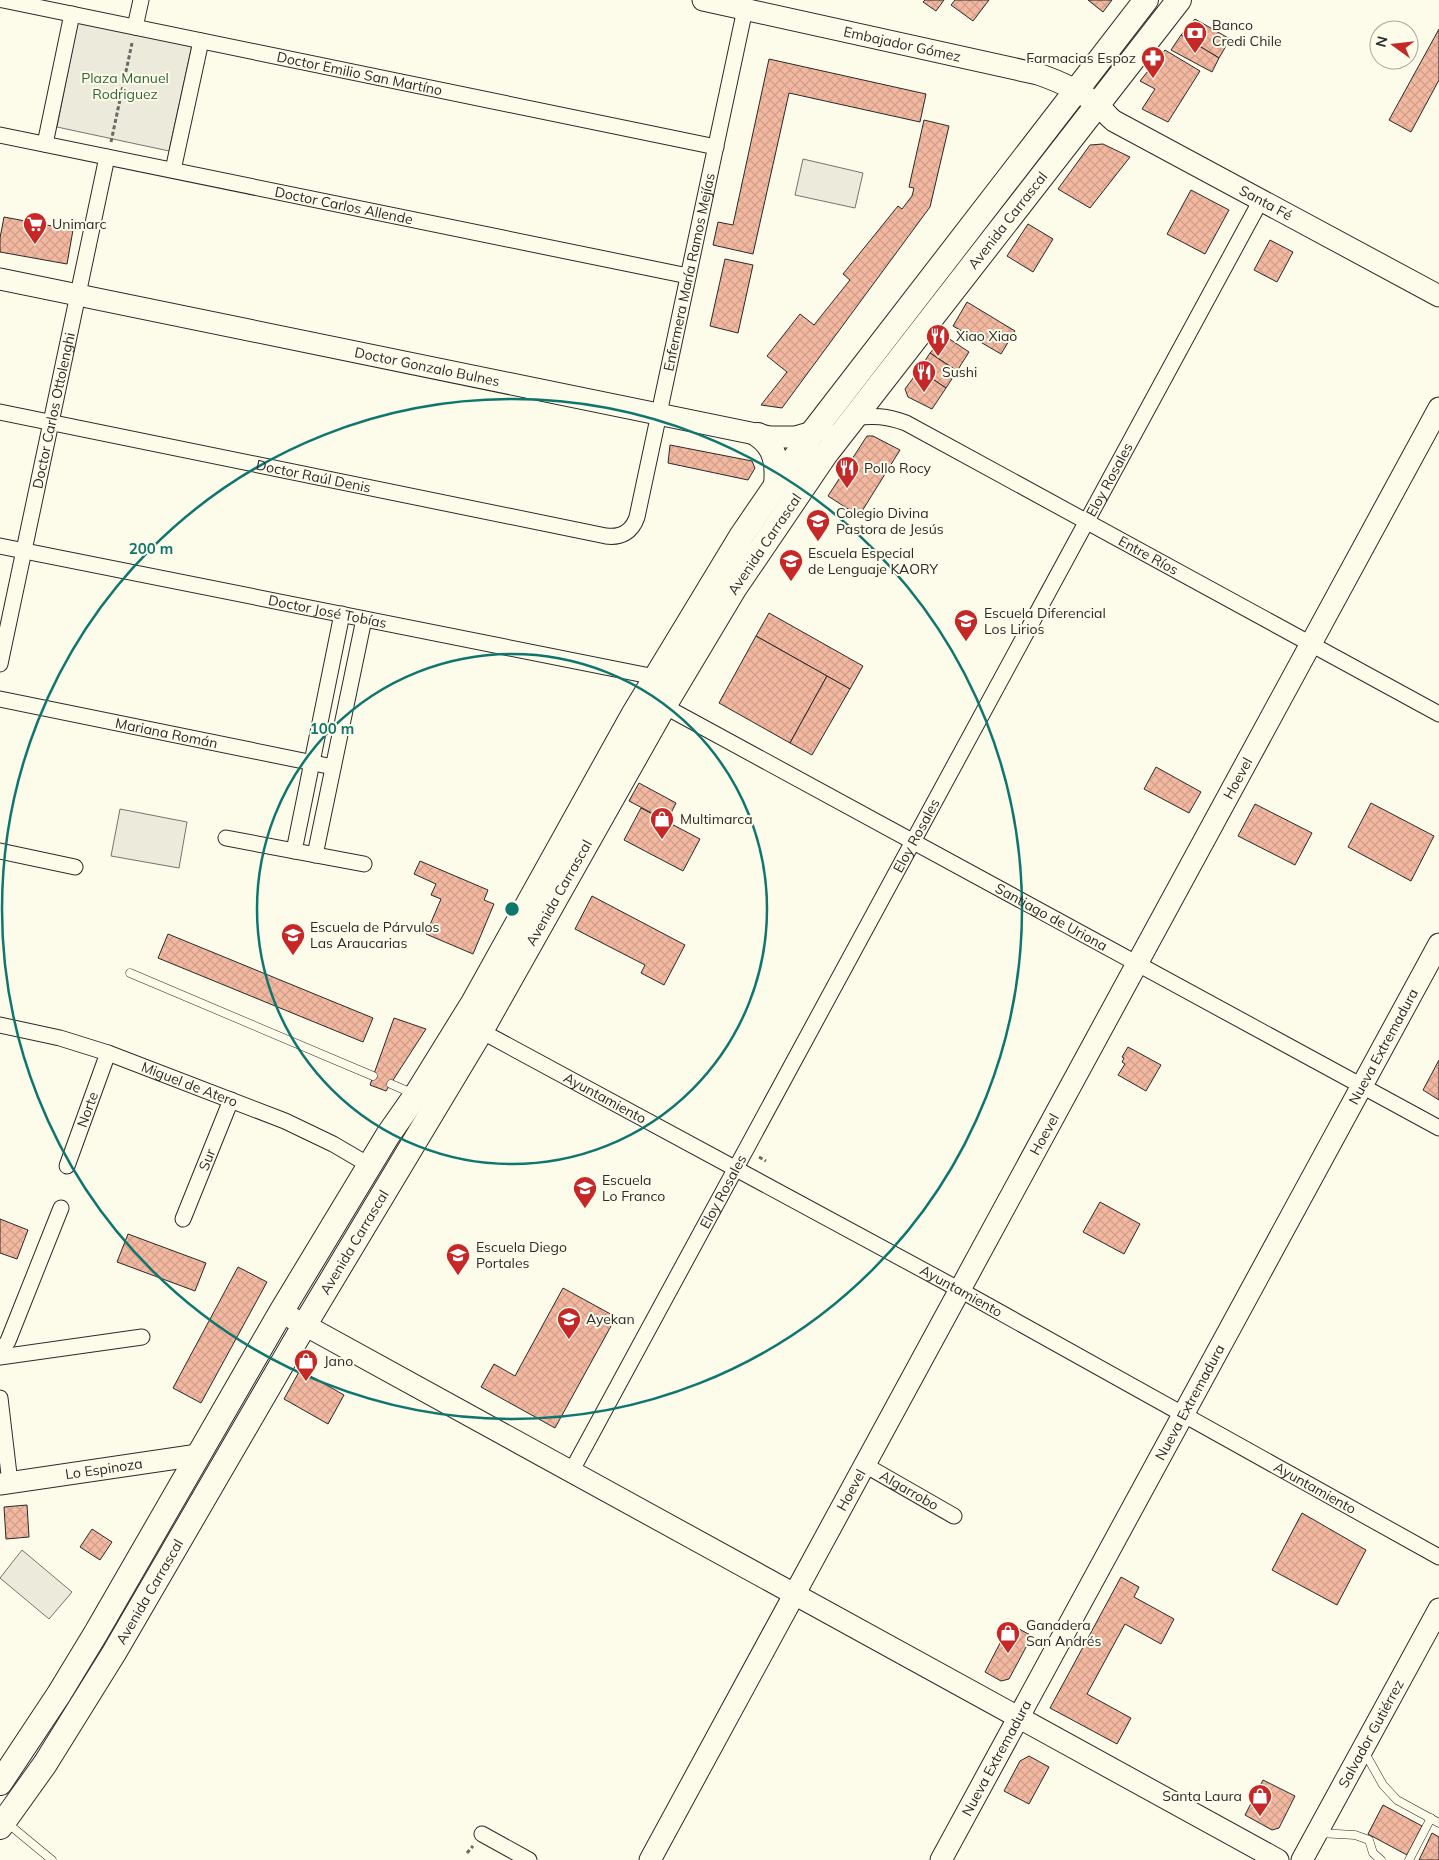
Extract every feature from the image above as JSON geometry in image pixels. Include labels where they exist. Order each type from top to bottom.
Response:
[{"type":"main road","name":"Avenida Carrascal","points":[[0,1783],[59,1694],[281,1312],[388,1135],[416,1095],[496,963],[610,754],[710,586],[776,484],[812,433],[1146,0]]},
{"type":"main road","name":"Avenida Carrascal","points":[[2,1824],[20,1800],[96,1683],[304,1326],[482,1031],[699,646],[765,542],[824,455],[852,418],[1178,0]]},
{"type":"main road","points":[[758,434],[764,438],[774,455],[777,468],[776,484]]},
{"type":"street","name":"Doctor Emilio San Martíno","points":[[3,0],[716,147]]},
{"type":"street","points":[[135,27],[141,0]]},
{"type":"street","name":"Embajador Gómez","points":[[703,0],[745,4],[1038,74],[1076,90],[1097,103]]},
{"type":"street","name":"Enfermera María Ramos Mejías","points":[[627,533],[637,517],[745,4]]},
{"type":"street","points":[[45,144],[72,14]]},
{"type":"street","points":[[173,170],[201,41]]},
{"type":"street","name":"Santa Fé","points":[[1097,103],[1107,116],[1114,121],[1439,296]]},
{"type":"street","name":"Doctor Carlos Allende","points":[[0,134],[688,276]]},
{"type":"street","name":"Doctor Carlos Ottolenghi","points":[[0,664],[107,157]]},
{"type":"street","name":"Eloy Rosales","points":[[572,1472],[1261,200]]},
{"type":"street","name":"Doctor Gonzalo Bulnes","points":[[0,279],[758,434],[786,437],[812,433],[852,418]]},
{"type":"street","name":"Hoevel","points":[[650,1860],[1439,408]]},
{"type":"street","name":"Doctor Raúl Denis","points":[[0,412],[606,536],[613,537],[627,533]]},
{"type":"street","name":"Entre Ríos","points":[[852,418],[872,415],[883,416],[906,423],[1439,714]]},
{"type":"street","name":"Doctor José Tobías","points":[[0,546],[655,677]]},
{"type":"street","points":[[294,851],[342,614]]},
{"type":"street","points":[[315,855],[364,619]]},
{"type":"street","name":"Mariana Román","points":[[0,699],[333,767]]},
{"type":"street","name":"Santiago de Uriona","points":[[664,706],[1439,1128]]},
{"type":"street","points":[[226,838],[364,864]]},
{"type":"street","points":[[0,852],[75,867]]},
{"type":"street","name":"Nueva Extremadura","points":[[940,1860],[1439,944]]},
{"type":"street","name":"Miguel de Atero","points":[[0,1024],[60,1038],[108,1053],[231,1100],[309,1131],[369,1166]]},
{"type":"street","name":"Ayuntamiento","points":[[482,1031],[960,1290],[1439,1557]]},
{"type":"street","name":"Norte","points":[[67,1166],[108,1053]]},
{"type":"street","name":"Sur","points":[[183,1219],[231,1100]]},
{"type":"street","points":[[0,1352],[8,1341],[61,1208]]},
{"type":"street","points":[[281,1312],[1278,1860]]},
{"type":"street","points":[[0,1357],[142,1337]]},
{"type":"street","name":"Lo Espinoza","points":[[0,1398],[5,1483],[198,1455]]},
{"type":"street","name":"Algarrobo","points":[[865,1465],[954,1516]]},
{"type":"street","name":"Salvador Gutiérrez","points":[[1302,1860],[1439,1609]]},
{"type":"street","points":[[0,1783],[20,1800]]},
{"type":"street","points":[[482,1834],[529,1860]]},
{"type":"lane","points":[[130,973],[373,1076]]},
{"type":"lane","points":[[391,1084],[416,1095]]},
{"type":"lane","points":[[1362,1750],[1383,1784],[1397,1800],[1439,1823]]},
{"type":"lane","points":[[1409,1860],[1431,1818]]},
{"type":"lane","points":[[2,1824],[52,1860]]},
{"type":"lane","points":[[1317,1833],[1355,1835],[1369,1840],[1373,1853],[1381,1860]]},
{"type":"path","points":[[107,157],[135,27]]},
{"type":"green space","name":"Plaza Manuel Rodriguez","points":[[78,21],[192,45],[169,151],[57,127]]},
{"type":"green space","points":[[803,159],[863,173],[855,208],[795,195]]},
{"type":"green space","points":[[120,809],[187,822],[179,868],[111,856]]},
{"type":"green space","points":[[22,1550],[72,1592],[49,1619],[0,1578]]},
{"type":"building","points":[[925,0],[944,0],[936,11],[923,2]]},
{"type":"building","points":[[955,0],[989,0],[973,21],[951,5]]},
{"type":"building","points":[[1088,0],[1112,0],[1103,12]]},
{"type":"building","points":[[1195,19],[1230,39],[1219,58],[1181,35]]},
{"type":"building","points":[[1439,29],[1439,80],[1411,132],[1389,120],[1416,70],[1419,70],[1419,65]]},
{"type":"building","name":"Banco Credi Chile","points":[[1181,35],[1219,58],[1212,72],[1171,50]]},
{"type":"building","points":[[1165,50],[1200,71],[1168,122],[1142,109],[1155,89],[1140,81]]},
{"type":"building","points":[[769,59],[926,94],[920,122],[789,93],[753,254],[713,245],[718,222],[733,225]]},
{"type":"building","points":[[924,120],[949,126],[930,207],[782,408],[761,405],[787,372],[767,356],[800,314],[814,325],[850,280],[843,274],[898,206],[902,209],[912,196],[914,188],[909,187]]},
{"type":"building","points":[[1103,144],[1130,157],[1090,208],[1058,189],[1090,145]]},
{"type":"building","points":[[1191,190],[1229,210],[1205,254],[1167,234]]},
{"type":"building","name":"Unimarc","points":[[4,217],[73,230],[67,264],[0,252],[0,238]]},
{"type":"building","points":[[1028,224],[1053,239],[1033,272],[1007,256]]},
{"type":"building","points":[[1270,240],[1293,252],[1277,282],[1254,270]]},
{"type":"building","points":[[725,259],[753,265],[738,333],[710,326]]},
{"type":"building","points":[[967,302],[1015,331],[1001,354],[953,326]]},
{"type":"building","points":[[945,336],[969,352],[957,371],[930,353]]},
{"type":"building","points":[[930,353],[957,371],[946,388],[919,370]]},
{"type":"building","name":"Sushi","points":[[919,370],[946,388],[932,409],[908,397],[905,389]]},
{"type":"building","points":[[867,436],[873,436],[900,450],[859,516],[828,496]]},
{"type":"building","points":[[670,445],[752,461],[755,468],[748,480],[668,463]]},
{"type":"building","points":[[769,613],[863,666],[850,689],[756,636]]},
{"type":"building","points":[[756,636],[827,676],[790,743],[719,703]]},
{"type":"building","points":[[827,676],[850,689],[812,755],[790,743]]},
{"type":"building","points":[[1156,767],[1201,792],[1189,813],[1144,789]]},
{"type":"building","points":[[639,783],[676,803],[667,821],[629,801]]},
{"type":"building","points":[[1371,803],[1434,836],[1411,881],[1348,847]]},
{"type":"building","points":[[1255,804],[1312,833],[1295,865],[1238,836]]},
{"type":"building","name":"Multimarca","points":[[641,808],[700,839],[683,871],[624,840]]},
{"type":"building","points":[[420,861],[488,890],[484,900],[494,904],[473,954],[426,934],[441,899],[431,895],[436,884],[414,874]]},
{"type":"building","points":[[592,896],[685,945],[664,985],[641,973],[645,965],[575,929]]},
{"type":"building","points":[[168,934],[373,1018],[363,1042],[158,958]]},
{"type":"building","points":[[394,1018],[426,1029],[386,1091],[370,1085]]},
{"type":"building","points":[[1128,1047],[1161,1065],[1146,1091],[1118,1075],[1125,1064],[1122,1062],[1124,1058],[1122,1057]]},
{"type":"building","points":[[1439,1060],[1439,1100],[1423,1090]]},
{"type":"building","points":[[1100,1202],[1140,1224],[1124,1254],[1083,1232]]},
{"type":"building","points":[[0,1219],[28,1230],[17,1259],[0,1253]]},
{"type":"building","points":[[128,1234],[206,1263],[195,1291],[117,1262]]},
{"type":"building","points":[[238,1267],[267,1282],[201,1403],[173,1388]]},
{"type":"building","name":"Ayekan","points":[[563,1288],[616,1317],[555,1428],[481,1387],[494,1364],[515,1376]]},
{"type":"building","points":[[300,1370],[344,1395],[328,1424],[284,1399]]},
{"type":"building","points":[[27,1505],[29,1537],[6,1539],[4,1507]]},
{"type":"building","points":[[1302,1513],[1366,1550],[1337,1605],[1272,1570]]},
{"type":"building","points":[[92,1529],[112,1542],[100,1560],[80,1547]]},
{"type":"building","points":[[1121,1577],[1139,1587],[1134,1597],[1174,1619],[1161,1644],[1125,1624],[1087,1694],[1131,1718],[1117,1744],[1050,1708]]},
{"type":"building","name":"Ganadera San Andrés","points":[[1010,1624],[1032,1636],[1009,1679],[1001,1681],[985,1672]]},
{"type":"building","points":[[1029,1756],[1049,1767],[1029,1804],[1004,1791],[1020,1761]]},
{"type":"building","points":[[1263,1780],[1295,1796],[1279,1828],[1272,1830],[1245,1815]]},
{"type":"building","points":[[1383,1805],[1422,1826],[1407,1855],[1368,1834]]},
{"type":"building","points":[[1432,1833],[1439,1837],[1439,1860],[1419,1860]]},
{"type":"place","name":"Banco Credi Chile","points":[[1195,54]]},
{"type":"place","name":"Farmacias Espoz","points":[[1153,79]]},
{"type":"place","name":"Unimarc","points":[[35,245]]},
{"type":"place","name":"Xiao Xiao","points":[[938,357]]},
{"type":"place","name":"Sushi","points":[[924,393]]},
{"type":"place","name":"Pollo Rocy","points":[[847,489]]},
{"type":"place","name":"Colegio Divina Pastora de Jesús","points":[[818,542]]},
{"type":"place","name":"Escuela Especial de Lenguaje KAORY","points":[[791,582]]},
{"type":"place","name":"Escuela Diferencial Los Lirios","points":[[966,642]]},
{"type":"place","name":"Multimarca","points":[[662,840]]},
{"type":"place","name":"Escuela de Párvulos Las Araucarias","points":[[293,956]]},
{"type":"place","name":"Escuela Lo Franco","points":[[585,1209]]},
{"type":"place","name":"Escuela Diego Portales","points":[[458,1276]]},
{"type":"place","name":"Ayekan","points":[[569,1340]]},
{"type":"place","name":"Jano","points":[[306,1382]]},
{"type":"place","name":"Ganadera San Andrés","points":[[1008,1654]]},
{"type":"place","name":"Santa Laura","points":[[1260,1817]]}]
